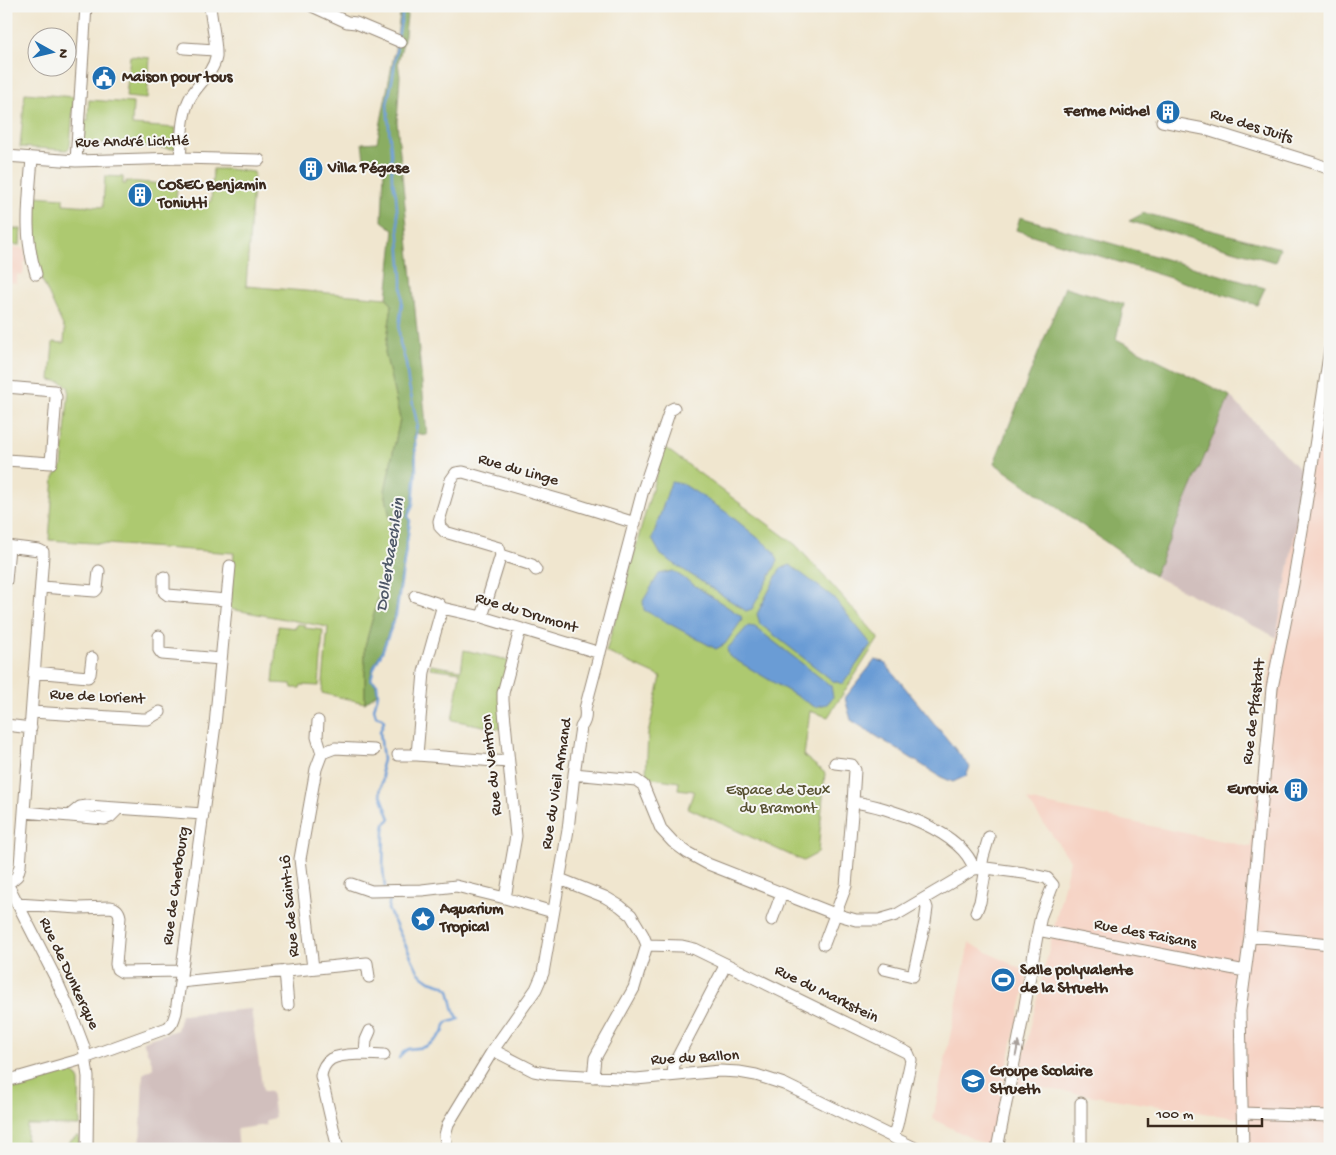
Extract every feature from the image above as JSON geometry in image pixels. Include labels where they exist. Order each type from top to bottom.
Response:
[{"type":"street","points":[[76,161],[86,6]]},
{"type":"street","points":[[180,158],[187,106],[193,92],[212,68],[216,57],[210,6]]},
{"type":"street","points":[[312,6],[346,22],[356,23],[397,40]]},
{"type":"street","points":[[184,48],[216,50]]},
{"type":"street","name":"Rue des Juifs","points":[[1162,121],[1204,129],[1330,169]]},
{"type":"street","name":"Rue André Lichtlé","points":[[6,156],[76,161],[180,158],[259,160]]},
{"type":"street","points":[[32,158],[27,220],[31,259],[36,274]]},
{"type":"street","name":"Rue de Pfastatt","points":[[1244,1149],[1240,1011],[1250,936],[1272,688],[1300,541],[1330,349]]},
{"type":"street","points":[[6,387],[54,392],[56,397],[50,462],[6,460]]},
{"type":"street","name":"Rue du Vieil Armand","points":[[447,1149],[445,1135],[448,1124],[493,1050],[536,989],[543,973],[568,830],[574,774],[581,727],[586,715],[585,709],[643,490],[665,422],[670,410],[674,408]]},
{"type":"street","name":"Rue du Linge","points":[[536,570],[532,564],[501,555],[498,548],[445,532],[440,527],[439,521],[451,480],[456,473],[462,472],[635,523]]},
{"type":"street","points":[[6,581],[8,546]]},
{"type":"street","name":"Rue de Lorient","points":[[7,883],[15,879],[18,873],[31,728],[43,555],[42,551],[8,546]]},
{"type":"street","points":[[482,618],[501,555]]},
{"type":"street","name":"Rue de Cherbourg","points":[[86,1058],[170,1026],[175,1018],[217,707],[230,566]]},
{"type":"street","points":[[41,587],[95,591],[97,589],[99,571]]},
{"type":"street","points":[[164,577],[164,592],[168,595],[226,600]]},
{"type":"street","name":"Rue du Drumont","points":[[415,596],[439,604],[442,608],[600,653]]},
{"type":"street","points":[[417,755],[424,672],[442,608]]},
{"type":"street","name":"Rue du Ventron","points":[[505,898],[516,836],[503,693],[520,630]]},
{"type":"street","points":[[159,636],[159,650],[162,654],[222,659]]},
{"type":"street","name":"Rue de Lorient","points":[[34,672],[88,677],[92,658]]},
{"type":"street","name":"Rue de Lorient","points":[[32,712],[142,719],[151,718],[160,712]]},
{"type":"street","name":"Rue de Saint-Lô","points":[[313,968],[300,859],[316,769],[322,753],[317,737],[318,721]]},
{"type":"street","points":[[6,725],[31,728]]},
{"type":"street","points":[[322,753],[335,748],[374,750]]},
{"type":"street","points":[[398,755],[508,762]]},
{"type":"street","points":[[824,944],[846,886],[855,770],[852,765],[835,763]]},
{"type":"street","points":[[574,774],[636,780],[643,785],[661,829],[688,854],[708,864],[835,914],[856,920],[879,920],[896,916],[980,868]]},
{"type":"street","points":[[853,802],[864,803],[906,815],[937,831],[955,844],[980,868],[1024,873],[1047,878],[1053,885],[1041,916],[1038,930],[997,1149]]},
{"type":"street","points":[[24,812],[105,819],[118,809],[203,814]]},
{"type":"street","points":[[976,912],[980,902],[980,868],[989,837]]},
{"type":"street","points":[[560,879],[605,897],[620,906],[631,915],[647,945],[634,988],[595,1058],[593,1077]]},
{"type":"street","name":"Rue de Dunkerque","points":[[7,883],[50,967],[77,1026],[86,1058],[88,1077],[87,1149]]},
{"type":"street","points":[[352,884],[371,891],[422,890],[456,886],[553,912]]},
{"type":"street","points":[[772,920],[782,893]]},
{"type":"street","points":[[884,970],[913,976],[927,908],[924,899]]},
{"type":"street","name":"Rue de Dunkerque","points":[[17,904],[115,908],[119,911],[120,917],[116,964],[119,971],[181,976]]},
{"type":"street","name":"Rue des Faisans","points":[[1038,930],[1245,971]]},
{"type":"street","points":[[1250,936],[1330,944]]},
{"type":"street","name":"Rue du Markstein","points":[[647,945],[682,946],[695,949],[908,1053],[911,1060],[898,1125],[892,1137]]},
{"type":"street","points":[[181,976],[285,971],[367,963],[369,976]]},
{"type":"street","points":[[673,1075],[674,1064],[726,964]]},
{"type":"street","points":[[285,971],[288,1005]]},
{"type":"street","points":[[365,1054],[366,1040],[370,1031]]},
{"type":"street","name":"Rue du Ballon","points":[[493,1050],[534,1072],[550,1074],[636,1079],[720,1071],[756,1075],[784,1084],[917,1149]]},
{"type":"street","points":[[338,1149],[321,1076],[322,1070],[326,1063],[337,1057],[365,1054],[384,1055]]},
{"type":"street","points":[[6,1081],[86,1058]]},
{"type":"street","points":[[1081,1103],[1082,1149]]},
{"type":"street","points":[[1242,1113],[1330,1116]]},
{"type":"shaded area","points":[[6,247],[24,248],[26,261],[24,263],[23,275],[17,274],[17,283],[6,282]]},
{"type":"shaded area","points":[[1330,366],[1330,1149],[1243,1149],[1242,1119],[1017,1084],[1070,860],[1027,800],[1251,847],[1269,678],[1305,476]]},
{"type":"shaded area","points":[[1230,396],[1305,476],[1276,637],[1154,576]]},
{"type":"shaded area","name":"Groupe Scolaire Strueth","points":[[969,943],[1029,973],[1012,1043],[991,1148],[933,1119]]},
{"type":"shaded area","points":[[251,1009],[263,1092],[271,1091],[275,1118],[266,1120],[266,1125],[237,1129],[239,1149],[140,1149],[143,1074],[153,1068],[143,1041],[177,1030],[181,1015]]},
{"type":"green space","points":[[401,6],[408,6],[405,35],[398,62],[400,76],[397,122],[427,435],[414,433],[415,471],[412,504],[407,516],[410,521],[395,614],[381,652],[373,667],[370,679],[376,685],[377,693],[365,703],[365,646],[394,540],[385,491],[400,419],[385,352],[392,305],[387,298],[394,230],[382,221],[384,168],[364,159],[362,143],[377,142],[395,50]]},
{"type":"green space","points":[[130,56],[150,58],[147,99],[126,97]]},
{"type":"green space","points":[[25,93],[74,97],[70,146],[67,150],[20,147]]},
{"type":"green space","points":[[89,100],[133,103],[132,125],[176,128],[175,149],[83,142],[84,121],[88,121]]},
{"type":"green space","points":[[213,169],[254,172],[246,286],[387,298],[392,305],[385,352],[400,419],[385,491],[394,540],[365,646],[365,703],[322,693],[328,627],[230,609],[234,553],[49,540],[54,477],[62,467],[69,388],[62,382],[50,380],[53,342],[64,343],[65,330],[39,273],[32,243],[35,196],[63,198],[63,204],[103,207],[105,176],[123,177],[123,184],[126,184],[126,181],[177,185],[176,207],[194,208],[194,201],[211,202]]},
{"type":"green space","points":[[1144,213],[1280,248],[1275,262],[1129,221]]},
{"type":"green space","points":[[1020,217],[1265,288],[1257,305],[1016,230]]},
{"type":"green space","points":[[6,228],[21,229],[20,245],[6,244]]},
{"type":"green space","points":[[1065,287],[1124,304],[1116,339],[1230,396],[1154,576],[994,463]]},
{"type":"green space","name":"Espace de Jeux du Bramont","points":[[664,447],[796,545],[879,638],[828,717],[810,711],[804,756],[825,773],[818,853],[803,861],[688,808],[694,791],[678,789],[679,782],[646,777],[648,734],[661,677],[606,652]]},
{"type":"green space","points":[[297,624],[305,625],[305,628],[323,630],[319,686],[301,685],[300,688],[292,688],[291,684],[273,683],[278,626],[296,628]]},
{"type":"green space","points":[[464,650],[508,660],[500,729],[452,720],[460,672],[430,668],[431,665],[461,670]]},
{"type":"green space","points":[[67,1070],[74,1073],[79,1081],[80,1126],[27,1125],[26,1149],[6,1149],[6,1087]]},
{"type":"green space","points":[[79,1136],[79,1149],[67,1149],[68,1143]]},
{"type":"water","points":[[671,482],[683,484],[726,512],[774,551],[778,561],[752,609],[746,611],[661,555],[652,539]]},
{"type":"water","points":[[790,565],[833,597],[871,644],[843,684],[833,681],[760,624],[757,614],[780,569]]},
{"type":"water","points":[[673,571],[741,616],[742,620],[725,644],[716,649],[644,610],[643,601],[659,574]]},
{"type":"water","points":[[748,626],[755,627],[831,686],[833,697],[827,704],[815,707],[729,656],[727,649]]},
{"type":"water","points":[[875,660],[884,662],[970,767],[966,776],[953,782],[941,777],[851,720],[845,698]]},
{"type":"waterway","name":"Dollerbaechlein","points":[[398,37],[404,6]]},
{"type":"waterway","name":"Dollerbaechlein","points":[[385,888],[383,869],[384,831],[385,823],[390,819],[380,792],[383,778],[380,731],[384,721],[376,716],[374,709],[378,694],[377,684],[371,679],[396,615],[410,521],[408,516],[413,504],[417,423],[406,363],[400,343],[402,279],[387,104],[397,45]]},
{"type":"waterway","name":"Dollerbaechlein","points":[[391,893],[388,909],[419,973],[430,981],[443,985],[449,990],[454,1011],[459,1019],[449,1021],[445,1025],[444,1031],[430,1044],[404,1051],[399,1058]]},
{"type":"place","name":"Maison pour tous","points":[[104,78]]},
{"type":"place","name":"Ferme Michel","points":[[1168,112]]},
{"type":"place","name":"Villa Pégase","points":[[311,169]]},
{"type":"place","name":"COSEC Benjamin Toniutti","points":[[140,195]]},
{"type":"place","name":"Eurovia","points":[[1296,790]]},
{"type":"place","name":"Aquarium Tropical","points":[[423,919]]},
{"type":"place","name":"Salle polyvalente de la Strueth","points":[[1003,980]]},
{"type":"place","name":"Groupe Scolaire Strueth","points":[[973,1081]]}]
